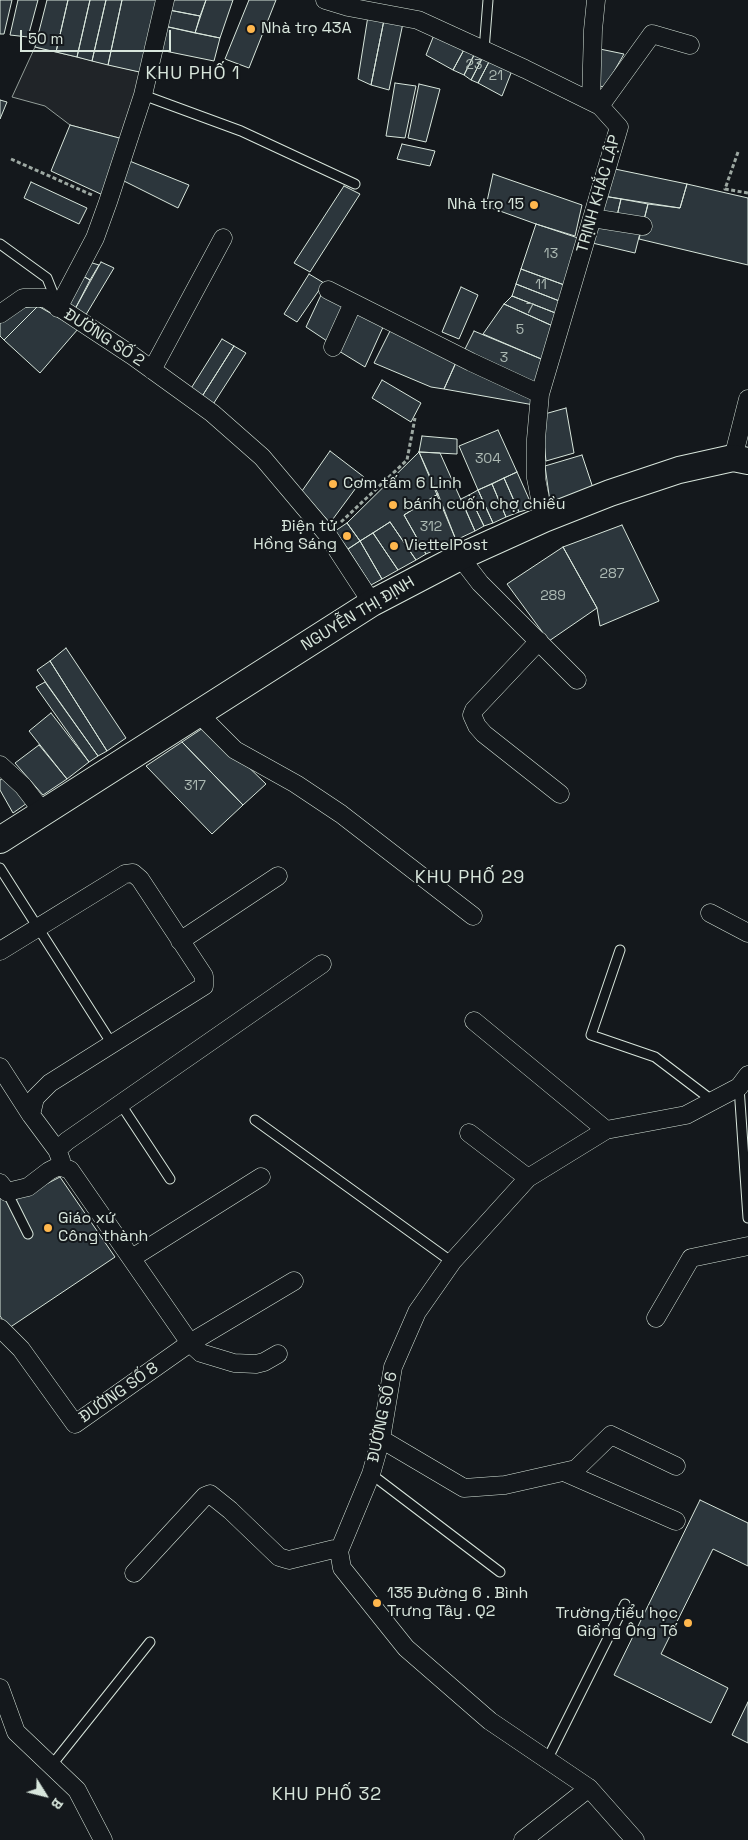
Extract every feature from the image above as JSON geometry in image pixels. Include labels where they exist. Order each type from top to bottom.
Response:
[{"type":"main road","name":"NGUYỄN THỊ ĐỊNH","points":[[0,840],[372,603],[460,557],[544,519],[610,493],[670,473],[740,460]]},
{"type":"street","name":"ĐƯỜNG SỐ 2","points":[[165,0],[143,95],[108,202],[95,238],[58,308],[152,370],[212,413],[262,457],[327,534],[372,603]]},
{"type":"street","name":"TRỊNH KHẮC LẬP","points":[[324,0],[418,20],[595,103],[619,127],[540,394],[536,439],[536,478],[544,519]]},
{"type":"street","points":[[595,103],[593,30],[596,0]]},
{"type":"street","points":[[595,103],[652,34],[690,45]]},
{"type":"street","points":[[592,218],[643,226]]},
{"type":"street","points":[[152,370],[224,238]]},
{"type":"street","points":[[328,290],[471,362],[540,394]]},
{"type":"street","points":[[1,310],[24,298],[45,298],[58,308]]},
{"type":"street","points":[[333,347],[353,303]]},
{"type":"street","points":[[740,460],[748,399]]},
{"type":"street","points":[[460,557],[480,583],[578,680]]},
{"type":"street","points":[[539,640],[474,710],[472,715],[477,726],[484,734],[560,794]]},
{"type":"street","points":[[198,713],[235,750],[296,784],[341,814],[473,916]]},
{"type":"street","points":[[0,765],[23,786],[43,812]]},
{"type":"street","points":[[0,951],[124,874],[133,873],[140,879],[204,976],[204,986],[50,1083],[35,1098],[30,1114]]},
{"type":"street","points":[[180,941],[278,876]]},
{"type":"street","points":[[710,913],[748,933]]},
{"type":"street","points":[[57,1150],[120,1103],[322,964]]},
{"type":"street","points":[[474,1021],[606,1130]]},
{"type":"street","points":[[0,1067],[30,1114],[57,1150],[64,1168]]},
{"type":"street","name":"ĐƯỜNG SỐ 6","points":[[339,1551],[371,1474],[381,1438],[394,1367],[417,1312],[452,1262],[528,1178],[606,1130],[686,1115],[713,1101],[744,1081]]},
{"type":"street","points":[[469,1133],[528,1178]]},
{"type":"street","points":[[4,1187],[28,1187],[59,1166],[70,1170],[190,1344],[201,1353],[234,1363],[256,1364],[278,1354]]},
{"type":"street","points":[[132,1258],[261,1177]]},
{"type":"street","points":[[656,1318],[691,1258],[748,1246]]},
{"type":"street","points":[[190,1344],[294,1281]]},
{"type":"street","name":"ĐƯỜNG SỐ 8","points":[[0,1328],[21,1349],[75,1424],[190,1344]]},
{"type":"street","points":[[381,1438],[464,1488],[504,1485],[576,1469],[611,1434],[676,1466]]},
{"type":"street","points":[[564,1472],[676,1521]]},
{"type":"street","points":[[134,1574],[205,1496],[210,1494],[230,1510],[279,1557],[289,1560],[334,1549],[339,1551],[342,1568],[406,1648],[490,1721],[590,1788],[635,1840]]},
{"type":"street","points":[[0,1688],[16,1732],[77,1790],[103,1840]]},
{"type":"street","points":[[522,1840],[590,1788]]},
{"type":"lane","points":[[484,50],[488,0]]},
{"type":"lane","points":[[143,95],[240,131],[355,184]]},
{"type":"lane","points":[[0,244],[47,278],[58,308]]},
{"type":"lane","points":[[0,868],[112,1044]]},
{"type":"lane","points":[[620,950],[591,1035],[655,1057],[713,1101]]},
{"type":"lane","points":[[744,1081],[748,1218]]},
{"type":"lane","points":[[120,1103],[170,1179]]},
{"type":"lane","points":[[255,1120],[452,1262]]},
{"type":"lane","points":[[4,1187],[28,1234]]},
{"type":"lane","points":[[371,1474],[500,1572]]},
{"type":"lane","points":[[547,1760],[625,1604]]},
{"type":"lane","points":[[51,1766],[150,1642]]},
{"type":"path","points":[[738,152],[725,189],[748,194]]},
{"type":"path","points":[[11,159],[108,202]]},
{"type":"path","points":[[327,534],[407,460],[415,418]]},
{"type":"shaded area","points":[[35,47],[144,73],[123,139],[70,125],[45,106],[12,97]]},
{"type":"building","points":[[0,0],[12,0],[4,34],[0,34]]},
{"type":"building","points":[[18,0],[38,0],[28,37],[10,35]]},
{"type":"building","points":[[47,0],[68,0],[56,52],[35,47]]},
{"type":"building","points":[[68,0],[90,0],[77,57],[56,52]]},
{"type":"building","points":[[90,0],[106,0],[92,61],[77,57]]},
{"type":"building","points":[[106,0],[122,0],[108,65],[92,61]]},
{"type":"building","points":[[122,0],[160,0],[144,73],[108,65]]},
{"type":"building","points":[[171,0],[206,0],[200,16],[169,10]]},
{"type":"building","points":[[206,0],[233,0],[220,38],[195,33]]},
{"type":"building","name":"Nhà trọ 43A","points":[[249,0],[276,0],[249,68],[225,59]]},
{"type":"building","points":[[169,10],[200,16],[195,33],[164,26]]},
{"type":"building","points":[[368,16],[384,20],[371,85],[358,79]]},
{"type":"building","points":[[384,20],[403,23],[389,90],[371,85]]},
{"type":"building","points":[[164,26],[220,38],[214,61],[160,50]]},
{"type":"building","points":[[436,30],[466,46],[453,70],[426,55]]},
{"type":"building","points":[[466,46],[476,51],[464,75],[453,70]]},
{"type":"building","points":[[595,48],[624,54],[605,87],[593,85]]},
{"type":"building","points":[[476,51],[484,55],[471,80],[464,75]]},
{"type":"building","points":[[484,55],[491,58],[478,83],[471,80]]},
{"type":"building","points":[[491,58],[513,68],[502,96],[478,83]]},
{"type":"building","points":[[395,83],[416,86],[405,138],[386,136]]},
{"type":"building","points":[[419,84],[440,89],[426,142],[408,138]]},
{"type":"building","points":[[0,100],[7,102],[0,119]]},
{"type":"building","points":[[70,125],[123,139],[105,196],[51,171]]},
{"type":"building","points":[[402,144],[435,151],[430,166],[397,159]]},
{"type":"building","points":[[127,160],[189,185],[178,208],[122,180]]},
{"type":"building","points":[[610,168],[687,184],[680,208],[603,196]]},
{"type":"building","name":"Nhà trọ 15","points":[[493,174],[582,205],[575,236],[486,206]]},
{"type":"building","points":[[31,182],[87,208],[79,224],[24,198]]},
{"type":"building","points":[[687,184],[748,198],[748,265],[639,239],[648,204],[680,208]]},
{"type":"building","points":[[344,186],[360,194],[310,272],[294,263]]},
{"type":"building","points":[[603,196],[621,199],[616,220],[598,217]]},
{"type":"building","points":[[621,199],[648,204],[643,224],[616,220]]},
{"type":"building","points":[[594,220],[641,229],[635,253],[588,242]]},
{"type":"building","points":[[536,224],[581,239],[567,286],[521,269]]},
{"type":"building","points":[[89,262],[99,265],[90,280],[83,276]]},
{"type":"building","points":[[101,262],[114,268],[84,318],[74,311]]},
{"type":"building","points":[[521,269],[567,286],[562,302],[516,284]]},
{"type":"building","points":[[309,274],[324,283],[297,322],[284,314]]},
{"type":"building","points":[[83,276],[90,280],[74,311],[68,304]]},
{"type":"building","points":[[516,284],[562,302],[558,314],[512,296]]},
{"type":"building","points":[[461,287],[478,295],[459,339],[442,332]]},
{"type":"building","points":[[321,295],[349,309],[333,345],[306,327]]},
{"type":"building","points":[[512,296],[558,314],[555,327],[504,304]]},
{"type":"building","points":[[504,304],[555,327],[546,361],[483,334]]},
{"type":"building","points":[[38,306],[78,329],[40,373],[4,340]]},
{"type":"building","points":[[38,306],[4,340],[0,336],[0,321],[16,308]]},
{"type":"building","points":[[351,310],[384,325],[365,367],[334,348]]},
{"type":"building","points":[[392,327],[458,358],[444,389],[431,387],[374,363]]},
{"type":"building","points":[[474,331],[546,361],[537,389],[462,355]]},
{"type":"building","points":[[222,339],[234,346],[201,398],[190,390]]},
{"type":"building","points":[[234,346],[246,353],[212,406],[201,398]]},
{"type":"building","points":[[458,358],[537,392],[534,405],[444,389]]},
{"type":"building","points":[[382,380],[421,403],[411,422],[372,398]]},
{"type":"building","points":[[566,408],[574,453],[546,461],[541,415]]},
{"type":"building","points":[[498,430],[517,472],[478,490],[459,446]]},
{"type":"building","points":[[422,436],[457,439],[457,454],[419,452]]},
{"type":"building","name":"Cơm tấm 6 Linh","points":[[330,451],[364,477],[330,523],[302,491]]},
{"type":"building","points":[[419,452],[440,453],[475,531],[456,540]]},
{"type":"building","name":"bánh cuốn chợ chiều","points":[[419,452],[438,494],[404,515],[426,554],[416,560],[390,522],[360,541],[347,523]]},
{"type":"building","points":[[582,455],[595,494],[551,509],[545,466]]},
{"type":"building","points":[[517,472],[533,508],[519,512],[504,478]]},
{"type":"building","points":[[504,478],[519,512],[506,517],[492,484]]},
{"type":"building","points":[[492,484],[506,517],[493,523],[478,490]]},
{"type":"building","points":[[478,490],[493,523],[484,526],[469,495]]},
{"type":"building","points":[[438,494],[456,540],[426,554],[404,515]]},
{"type":"building","points":[[469,495],[484,526],[475,531],[461,499]]},
{"type":"building","name":"ViettelPost","points":[[390,522],[416,560],[398,570],[373,533]]},
{"type":"building","name":"Điện tử Hồng Sáng","points":[[347,523],[360,541],[348,549],[335,531]]},
{"type":"building","points":[[622,525],[659,601],[600,626],[597,608],[563,547]]},
{"type":"building","points":[[373,533],[398,570],[382,579],[360,541]]},
{"type":"building","points":[[360,541],[382,579],[371,585],[348,549]]},
{"type":"building","points":[[563,547],[597,608],[549,641],[507,584]]},
{"type":"building","points":[[66,648],[126,738],[107,751],[50,661]]},
{"type":"building","points":[[50,661],[107,751],[98,756],[37,670]]},
{"type":"building","points":[[45,682],[98,756],[89,762],[36,687]]},
{"type":"building","points":[[51,713],[89,762],[67,779],[29,731]]},
{"type":"building","points":[[206,726],[266,784],[243,805],[182,742]]},
{"type":"building","points":[[182,742],[243,805],[212,834],[146,766]]},
{"type":"building","points":[[39,745],[67,779],[43,795],[15,763]]},
{"type":"building","points":[[7,776],[30,801],[13,813],[0,790],[0,780]]},
{"type":"building","name":"Giáo xứ Công thành","points":[[60,1177],[115,1257],[9,1328],[0,1316],[0,1191],[17,1199]]},
{"type":"building","points":[[700,1500],[748,1523],[748,1566],[713,1549],[661,1654],[728,1688],[711,1723],[614,1675]]},
{"type":"building","points":[[748,1702],[748,1743],[732,1735]]},
{"type":"place","name":"Nhà trọ 43A","points":[[251,29]]},
{"type":"place","name":"Nhà trọ 15","points":[[534,205]]},
{"type":"place","name":"Cơm tấm 6 Linh","points":[[333,484]]},
{"type":"place","name":"bánh cuốn chợ chiều","points":[[393,505]]},
{"type":"place","name":"Điện tử Hồng Sáng","points":[[347,536]]},
{"type":"place","name":"ViettelPost","points":[[394,546]]},
{"type":"place","name":"Giáo xứ Công thành","points":[[48,1228]]},
{"type":"place","name":"135 Đường 6 . Bình Trưng Tây . Q2","points":[[377,1603]]},
{"type":"place","name":"Trường tiểu học Giồng Ông Tố","points":[[688,1623]]},
{"type":"district","name":"KHU PHỐ 1","points":[[193,74]]},
{"type":"district","name":"KHU PHỐ 29","points":[[470,878]]},
{"type":"district","name":"KHU PHỐ 32","points":[[327,1795]]}]
